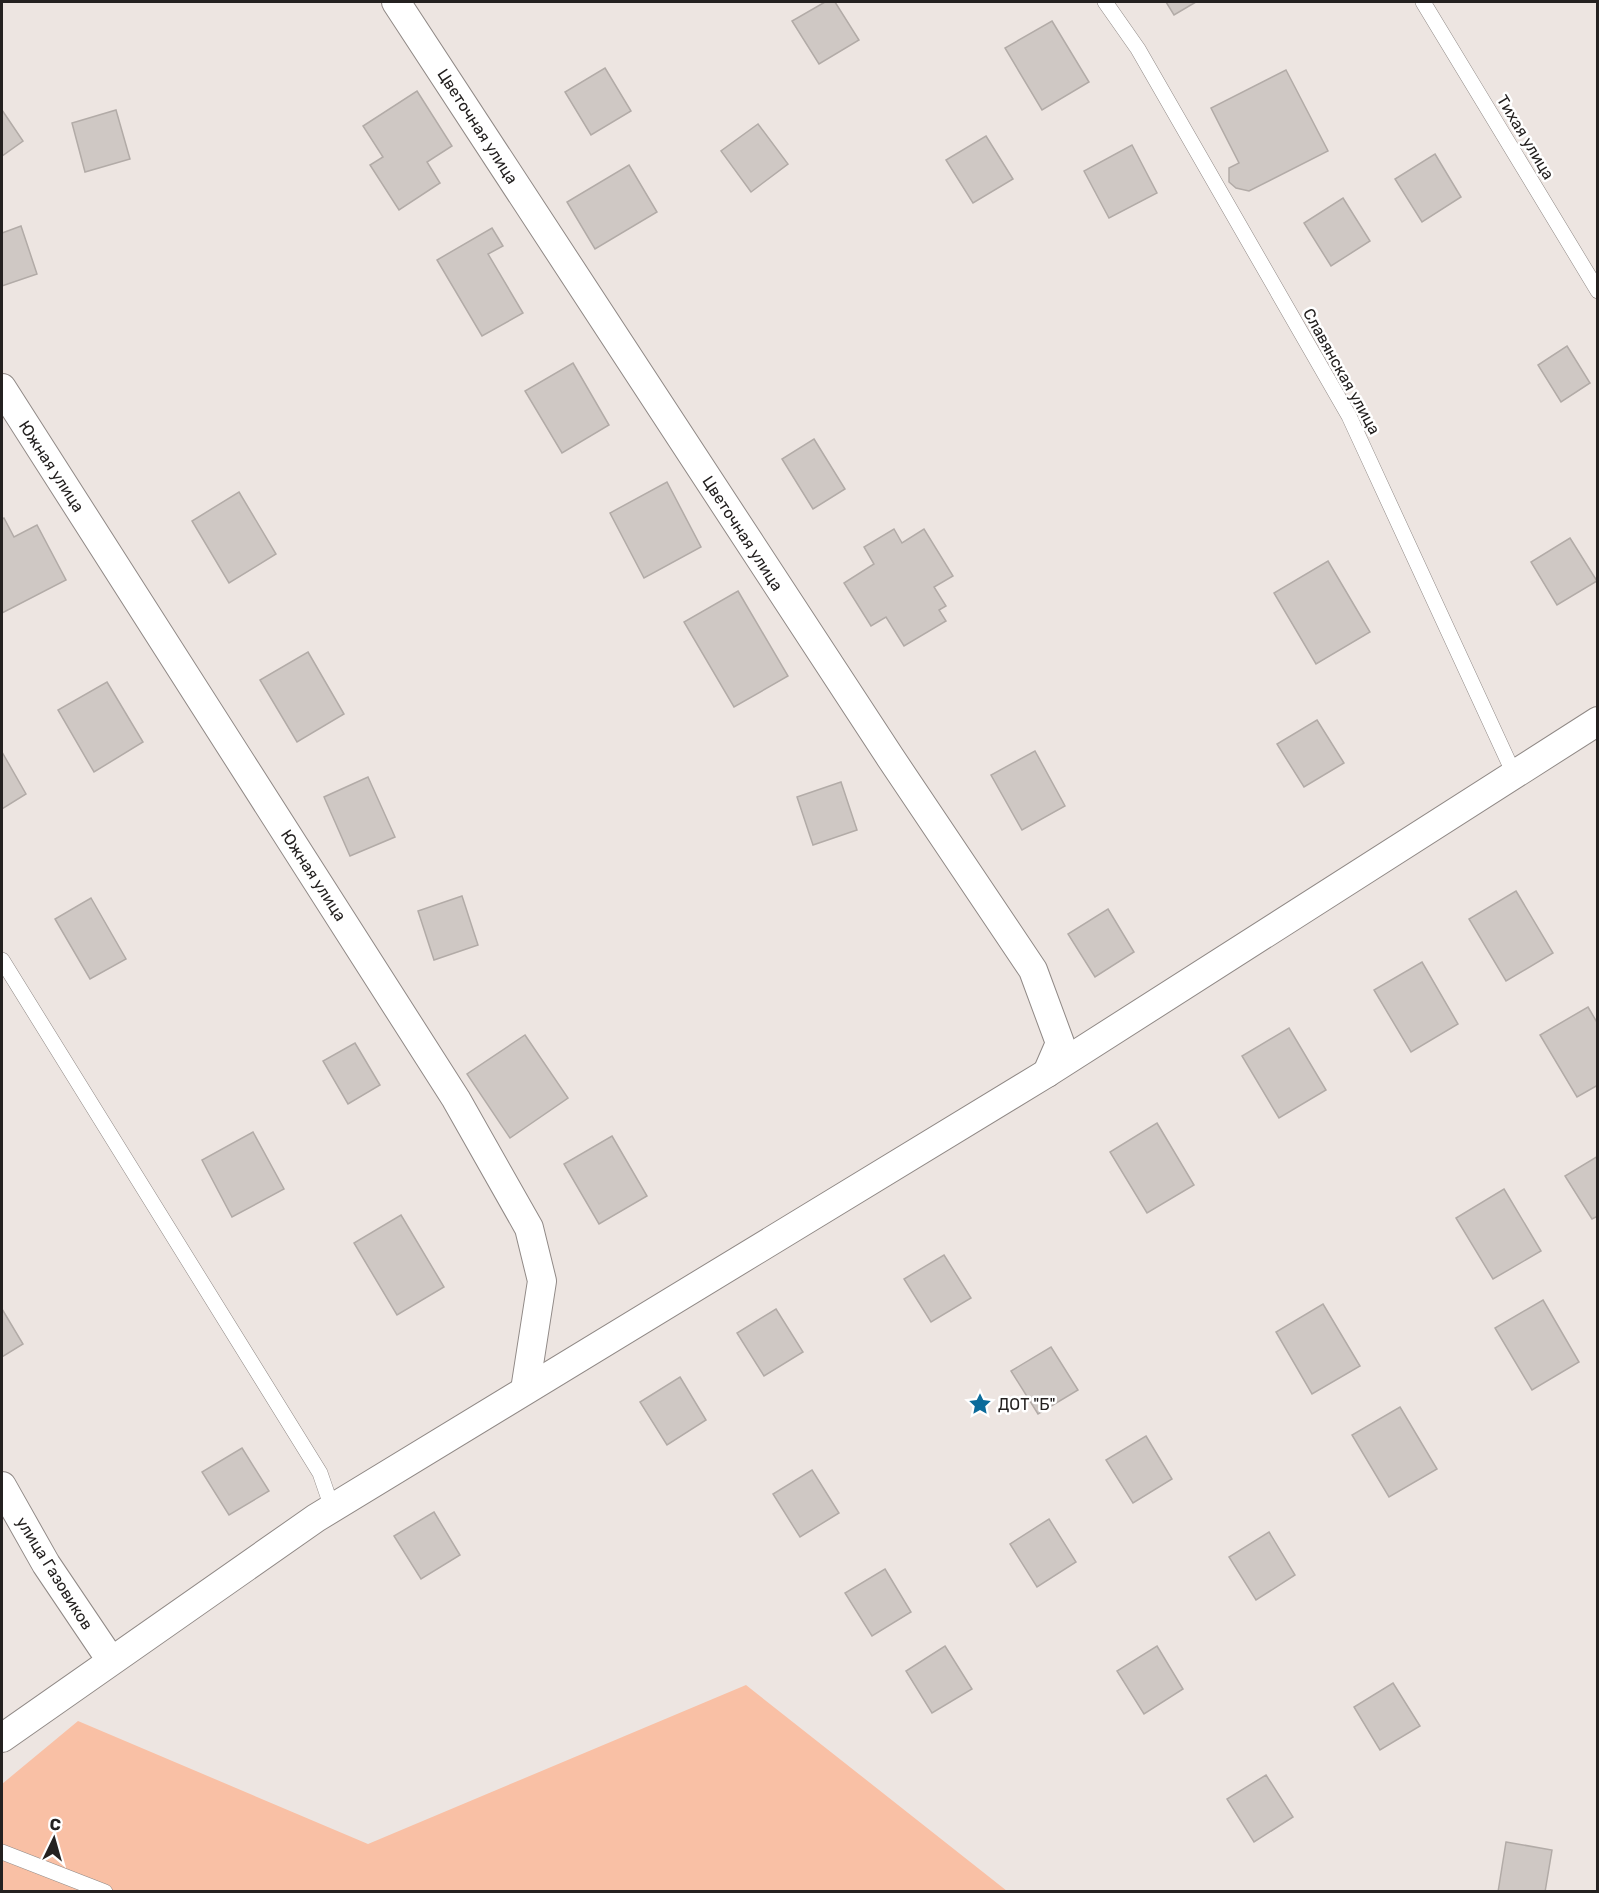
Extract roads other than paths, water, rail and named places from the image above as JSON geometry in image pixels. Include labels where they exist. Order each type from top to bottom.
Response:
[{"type":"street","name":"Цветочная улица","points":[[396,2],[890,758],[1033,970],[1060,1043],[1047,1073]]},
{"type":"street","name":"Южная улица","points":[[2,388],[450,1089],[529,1228],[542,1281],[525,1390]]},
{"type":"street","points":[[2,1738],[111,1659],[316,1518],[1047,1073],[1598,722]]},
{"type":"street","name":"улица Газовиков","points":[[2,1486],[46,1564],[111,1659]]},
{"type":"lane","name":"Славянская улица","points":[[1105,2],[1137,49],[1349,416],[1515,776]]},
{"type":"lane","name":"Тихая улица","points":[[1423,2],[1598,291]]},
{"type":"lane","points":[[2,960],[320,1473],[331,1505],[316,1518]]},
{"type":"lane","points":[[2,1852],[105,1892]]},
{"type":"place","name":"ДОТ \"Б\"","points":[[980,1404]]}]
